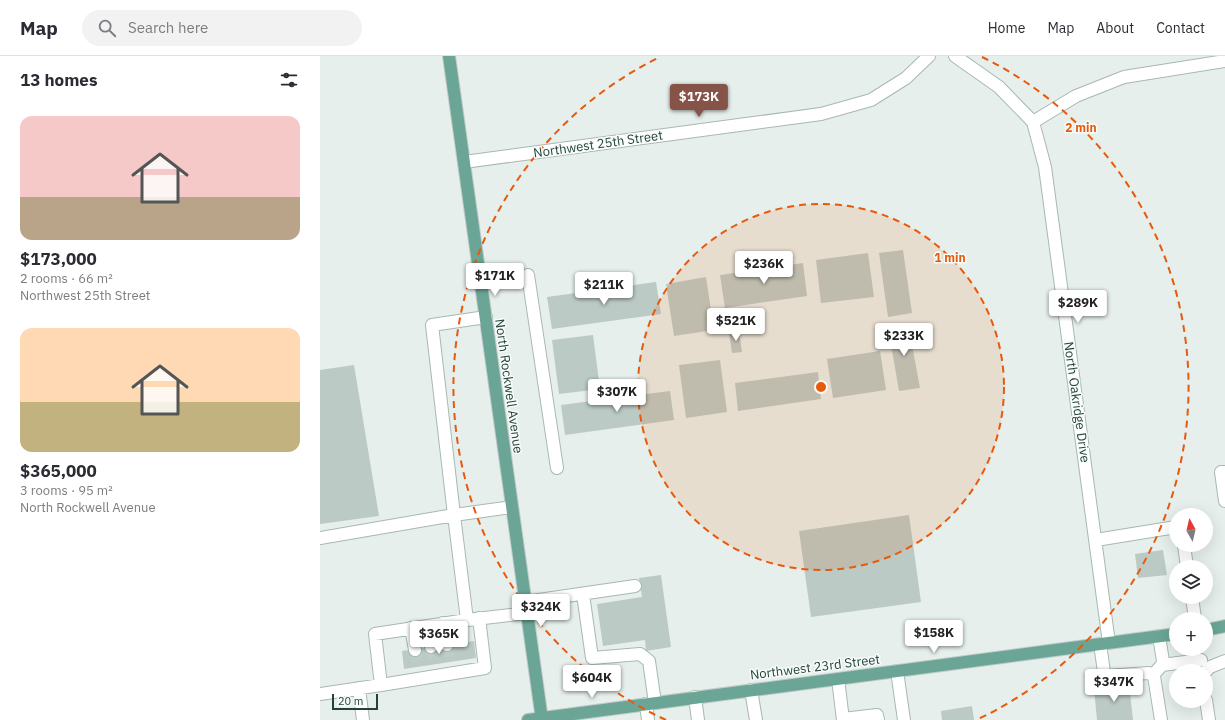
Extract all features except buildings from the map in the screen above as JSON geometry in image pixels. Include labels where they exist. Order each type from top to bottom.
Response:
[{"type":"main road","name":"North Rockwell Avenue","points":[[449,56],[541,719]]},
{"type":"main road","points":[[1213,629],[1225,626]]},
{"type":"main road","name":"Northwest 23rd Street","points":[[528,720],[1169,635]]},
{"type":"street","name":"Northwest 25th Street","points":[[464,162],[821,114],[871,100],[906,78],[929,56]]},
{"type":"street","name":"North Oakridge Drive","points":[[955,56],[999,87],[1033,122],[1045,167],[1096,540],[1105,643],[1104,672],[1106,676],[1149,673],[1153,675]]},
{"type":"street","points":[[1033,122],[1076,96],[1124,77],[1225,61]]},
{"type":"street","points":[[528,275],[557,468]]},
{"type":"street","points":[[320,694],[381,685],[419,672],[449,668],[485,668],[473,619],[454,516],[432,325],[486,317]]},
{"type":"street","points":[[1225,472],[1221,472],[1225,501]]},
{"type":"street","points":[[320,538],[512,507]]},
{"type":"street","points":[[1096,540],[1169,528]]},
{"type":"street","points":[[381,685],[375,634],[473,619],[583,594],[635,586]]},
{"type":"street","points":[[583,594],[592,658],[640,654],[649,661],[651,703],[648,720]]},
{"type":"street","points":[[443,623],[447,645]]},
{"type":"street","points":[[428,626],[431,647]]},
{"type":"street","points":[[411,628],[415,650]]},
{"type":"street","points":[[1159,636],[1163,661],[1162,665],[1153,675],[1157,687],[1161,720]]},
{"type":"street","points":[[1162,665],[1225,661]]},
{"type":"street","points":[[897,671],[904,720]]},
{"type":"street","points":[[838,679],[843,720],[877,715],[878,720]]},
{"type":"street","points":[[359,688],[363,720]]},
{"type":"street","points":[[751,690],[756,720]]},
{"type":"street","points":[[694,697],[698,720]]},
{"type":"street","points":[[1207,708],[1209,720]]},
{"type":"tunnel","points":[[447,645],[448,662]]},
{"type":"tunnel","points":[[431,647],[434,664]]},
{"type":"tunnel","points":[[415,650],[418,667]]}]
